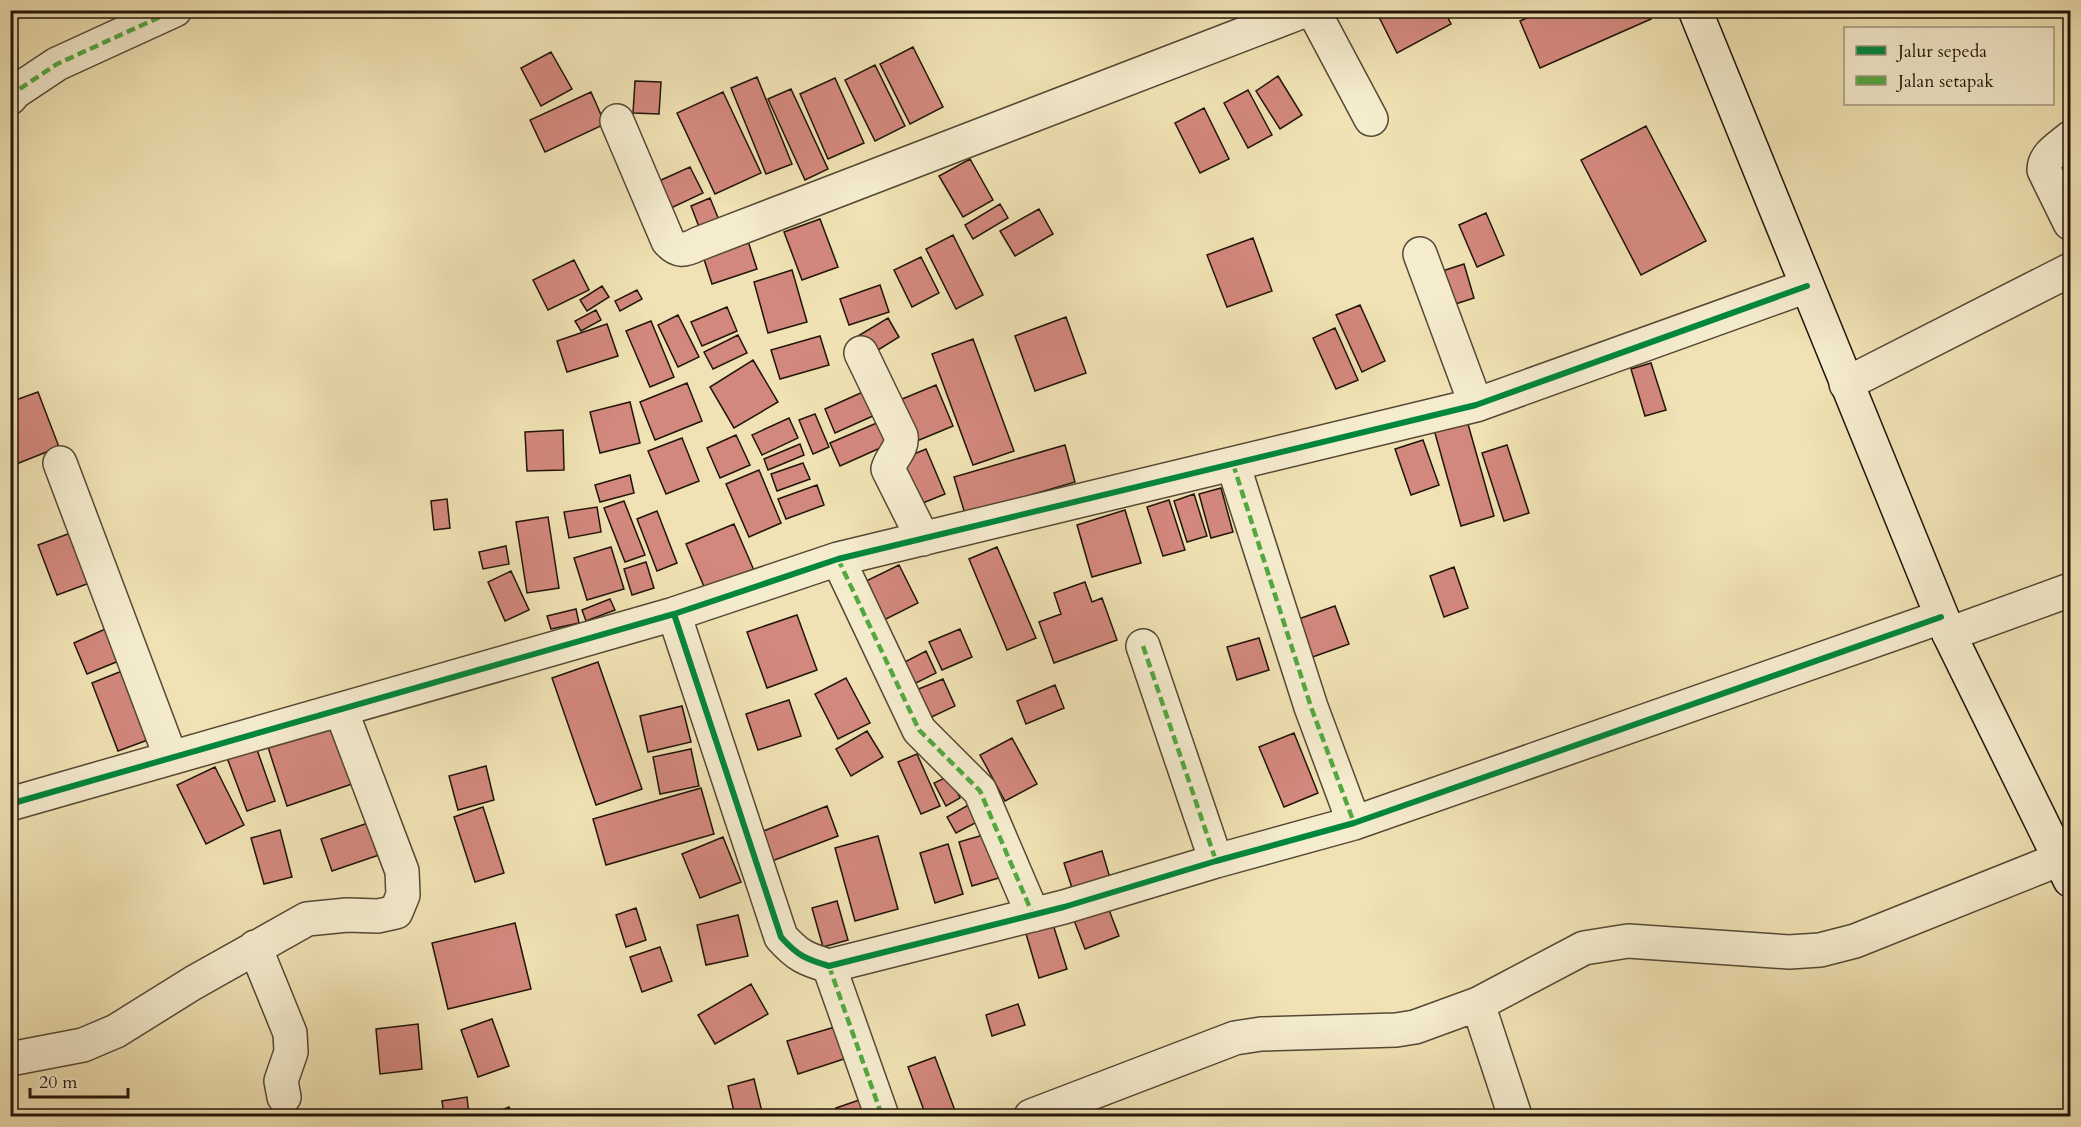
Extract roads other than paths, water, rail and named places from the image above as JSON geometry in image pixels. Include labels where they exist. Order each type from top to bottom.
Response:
[{"type":"street","points":[[10,98],[15,92],[57,64],[175,10]]},
{"type":"street","points":[[617,122],[668,241],[675,249],[685,250],[1306,10]]},
{"type":"street","points":[[1313,10],[1371,119]]},
{"type":"street","points":[[1031,1116],[1234,1038],[1261,1034],[1405,1030],[1478,1004],[1584,948],[1628,941],[1789,952],[1820,950],[1855,942],[2065,870],[1945,626],[1695,10]]},
{"type":"street","points":[[2060,147],[2044,164],[2044,170],[2070,223]]},
{"type":"street","points":[[1420,254],[1476,405]]},
{"type":"street","points":[[1846,384],[2070,270]]},
{"type":"street","points":[[10,804],[674,614],[838,559],[1476,405],[1807,286]]},
{"type":"street","points":[[861,353],[901,436],[902,445],[888,469],[923,539]]},
{"type":"street","points":[[60,463],[171,758]]},
{"type":"street","points":[[1233,464],[1311,707],[1354,823]]},
{"type":"street","points":[[838,559],[919,730],[980,791],[1033,915]]},
{"type":"street","points":[[674,614],[781,936],[797,954],[810,961],[829,966],[1064,907],[1216,861],[1354,823],[1945,626],[2070,590]]},
{"type":"street","points":[[1143,646],[1216,861]]},
{"type":"street","points":[[10,1059],[83,1045],[116,1031],[192,983],[307,919],[347,915],[378,916],[396,912],[403,895],[402,871],[341,710]]},
{"type":"street","points":[[255,947],[290,1033],[291,1052],[281,1081],[284,1097]]},
{"type":"street","points":[[829,966],[882,1116]]},
{"type":"street","points":[[1478,1004],[1515,1116]]}]
